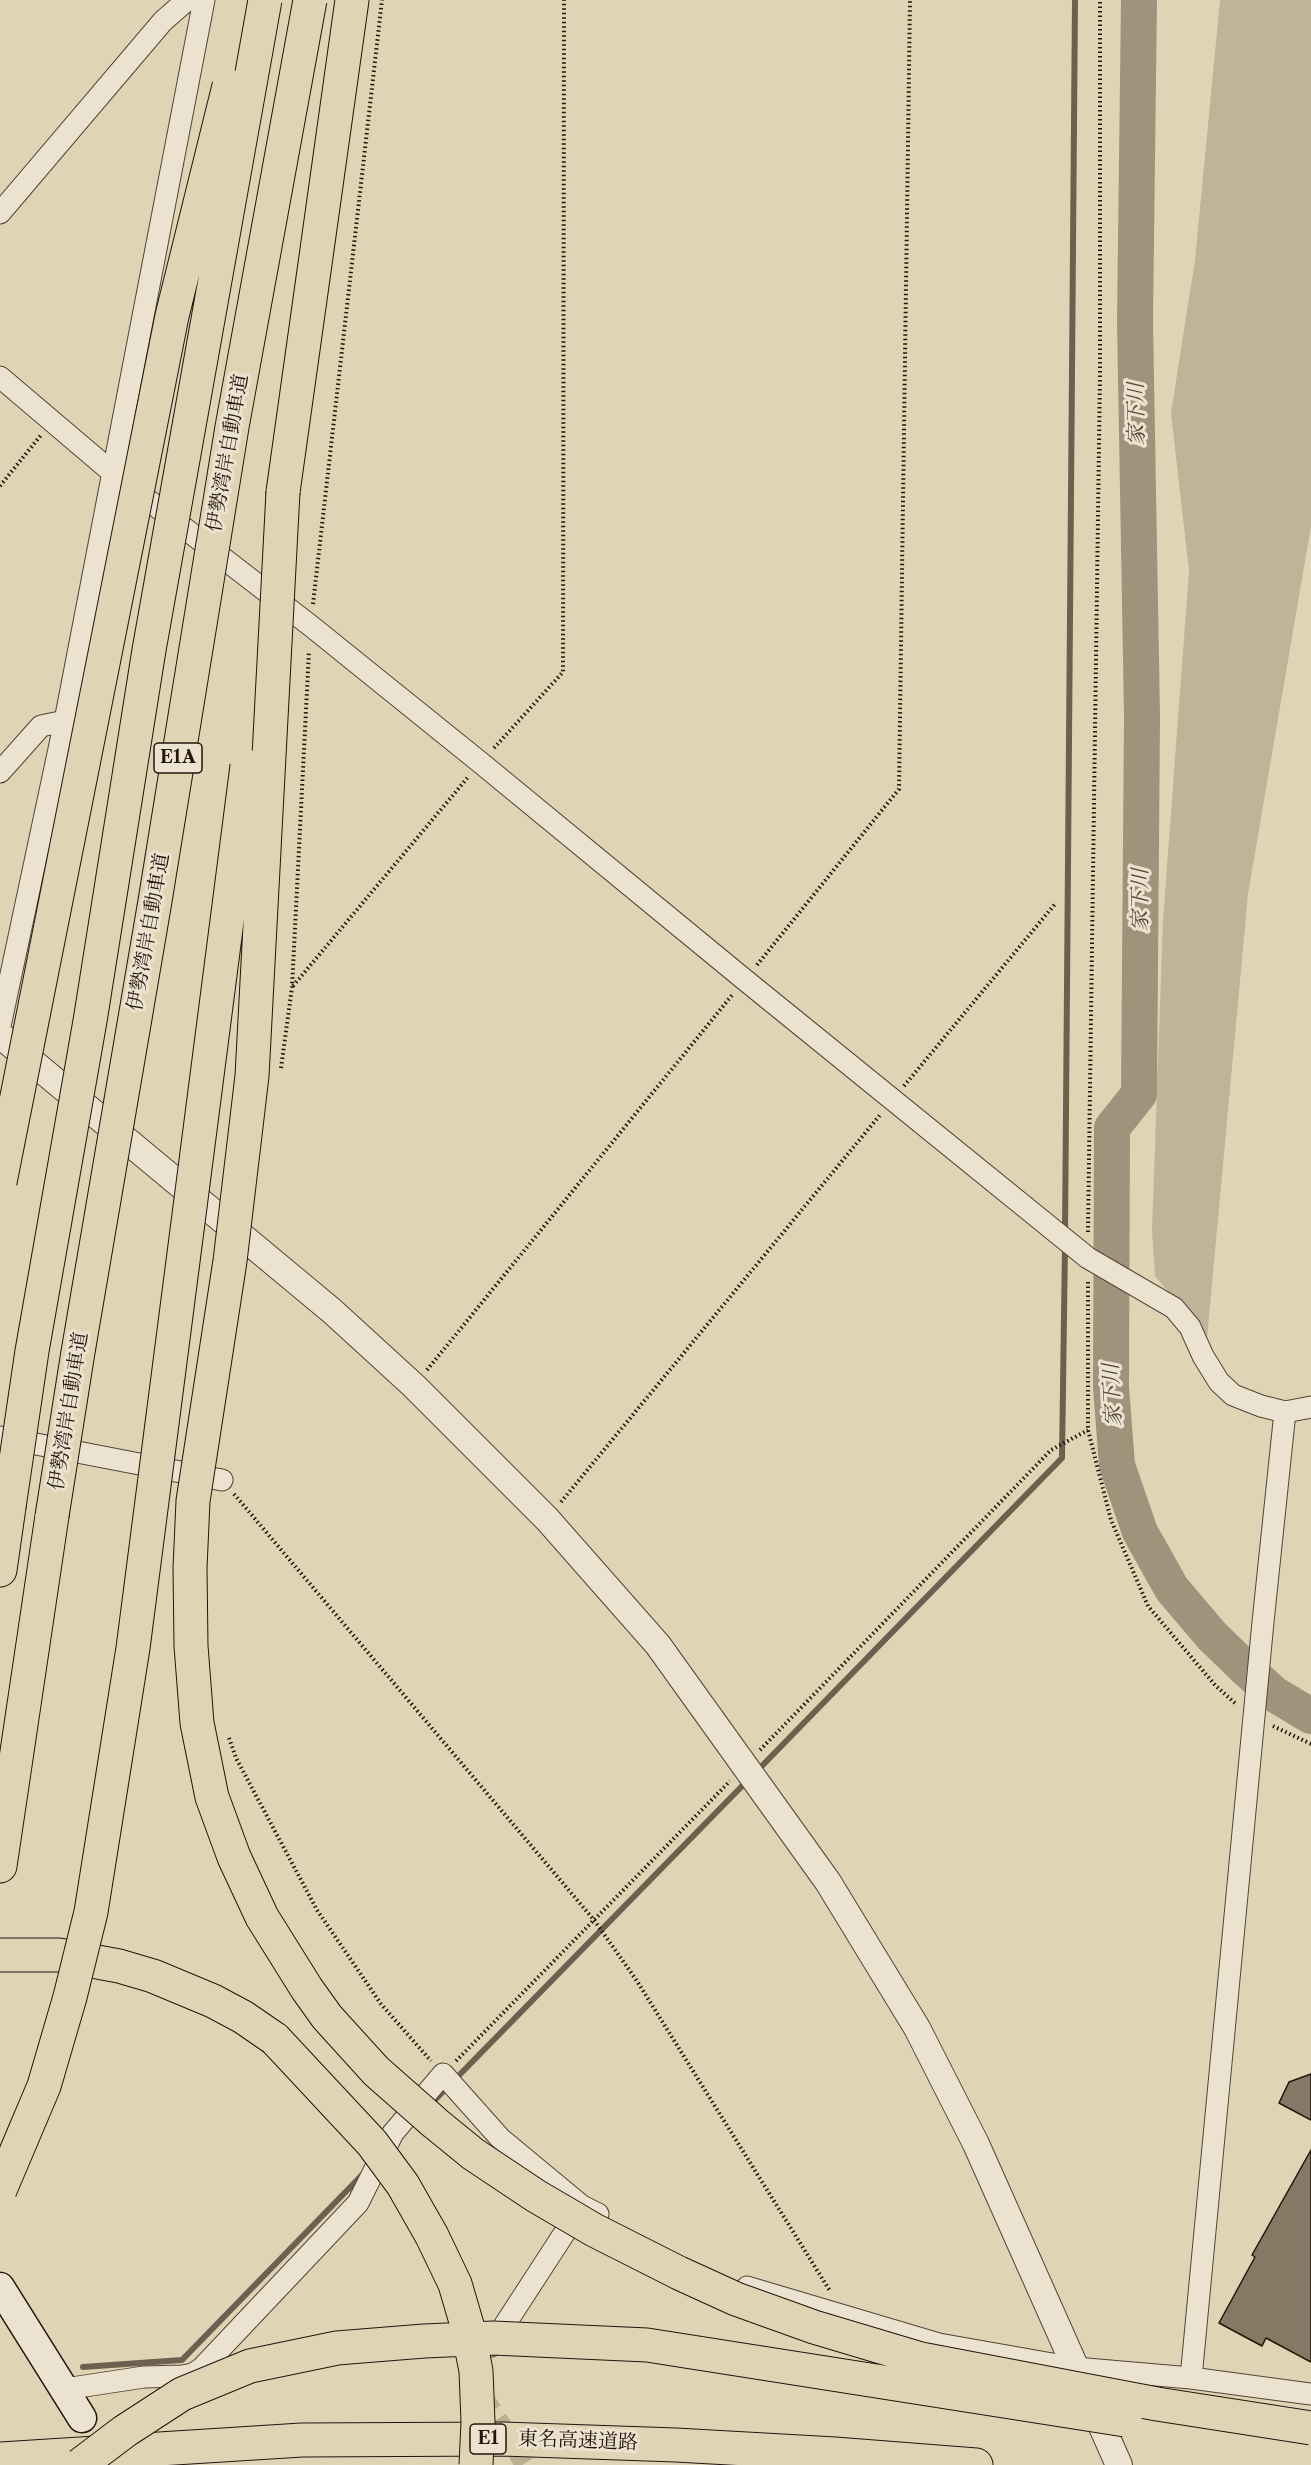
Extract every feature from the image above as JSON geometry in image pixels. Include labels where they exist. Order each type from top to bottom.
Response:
[{"type":"highway","points":[[0,1182],[172,316],[229,83],[255,0]]},
{"type":"highway","name":"E1A","points":[[0,1570],[32,1351],[90,1022],[149,650],[265,0]]},
{"type":"highway","name":"伊勢湾岸自動車道","points":[[0,1866],[78,1352],[155,901],[232,427],[310,0]]},
{"type":"highway","points":[[0,2190],[44,2086],[70,1997],[92,1900],[133,1648],[283,492],[352,0]]},
{"type":"highway","points":[[283,492],[252,1077],[230,1262],[193,1501],[190,1568],[191,1646],[197,1723],[212,1797],[234,1857],[262,1917],[327,2017],[376,2071],[428,2117],[473,2154],[536,2196],[594,2230],[679,2273],[736,2299],[814,2327],[921,2359],[1156,2404],[1311,2428]]},
{"type":"highway","points":[[0,1151],[14,1108]]},
{"type":"highway","points":[[0,1955],[59,1955],[92,1960],[153,1976],[213,2001],[243,2017],[275,2039],[350,2118],[397,2177],[432,2236],[455,2284],[468,2325],[476,2371],[478,2422],[476,2465]]},
{"type":"highway","points":[[80,2465],[125,2431],[182,2394],[250,2366],[337,2348],[493,2338],[647,2345],[1184,2429],[1311,2441]]},
{"type":"highway","name":"東名高速道路","points":[[0,2459],[302,2440],[503,2439],[710,2447],[976,2465]]},
{"type":"main road","points":[[0,2287],[82,2418]]},
{"type":"street","points":[[0,213],[163,21],[187,0]]},
{"type":"street","points":[[0,1026],[65,721],[204,0]]},
{"type":"street","points":[[0,376],[113,473],[311,626],[892,1101],[1088,1258],[1174,1308],[1190,1327],[1203,1356],[1219,1382],[1233,1395],[1261,1406],[1286,1412],[1311,1407]]},
{"type":"street","points":[[0,772],[41,726],[65,721]]},
{"type":"street","points":[[0,1035],[257,1246],[333,1311],[414,1386],[547,1519],[658,1645],[828,1882],[917,2028],[976,2144],[1119,2465]]},
{"type":"street","points":[[1191,2378],[1263,1622],[1286,1412]]},
{"type":"street","points":[[0,1437],[222,1480]]},
{"type":"street","points":[[65,2390],[144,2377],[182,2376],[193,2374],[202,2368],[358,2203],[393,2133],[443,2074],[500,2138],[582,2206],[736,2284],[939,2344],[1075,2368],[1191,2378],[1311,2394]]},
{"type":"street","points":[[480,2377],[488,2351],[582,2206]]},
{"type":"path","points":[[382,0],[311,626],[292,987],[481,763],[563,672],[564,0]]},
{"type":"path","points":[[414,1386],[899,789],[910,0]]},
{"type":"path","points":[[1100,0],[1100,374],[1088,1258],[1088,1430],[1111,1520],[1148,1606],[1215,1685],[1254,1719],[1298,1736],[1311,1744]]},
{"type":"path","points":[[0,486],[53,421]]},
{"type":"path","points":[[547,1519],[1055,904]]},
{"type":"path","points":[[228,1736],[236,1758],[317,1910],[381,2004],[443,2074],[1051,1450],[1088,1430]]},
{"type":"path","points":[[222,1480],[594,1920],[637,1981],[846,2317]]},
{"type":"shaded area","points":[[1220,0],[1311,0],[1311,526],[1248,894],[1207,1338],[1155,1276],[1152,1232],[1163,920],[1189,571],[1171,413],[1195,260]]},
{"type":"building","points":[[1311,2074],[1311,2120],[1279,2103],[1289,2082]]},
{"type":"building","points":[[1311,2150],[1311,2362],[1266,2338],[1262,2346],[1219,2323],[1255,2257],[1252,2255]]},
{"type":"waterway","points":[[1065,1233],[1075,0]]},
{"type":"waterway","name":"家下川","points":[[1139,0],[1135,321],[1142,715],[1139,1094],[1112,1128],[1111,1387],[1117,1465],[1140,1532],[1172,1589],[1212,1636],[1245,1668],[1274,1694],[1311,1716]]},
{"type":"waterway","points":[[756,1772],[1062,1458],[1065,1246]]},
{"type":"waterway","points":[[429,2106],[747,1781]]},
{"type":"waterway","points":[[83,2367],[182,2360],[363,2174]]},
{"type":"tunnel","points":[[481,2393],[526,2465]]}]
